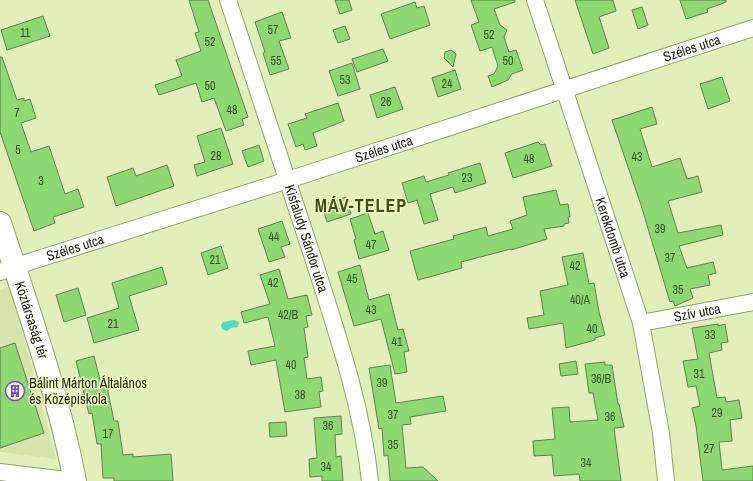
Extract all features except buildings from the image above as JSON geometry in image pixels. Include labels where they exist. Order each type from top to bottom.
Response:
[{"type":"street","name":"Kisfaludy Sándor utca","points":[[228,0],[343,352],[357,405],[370,481]]},
{"type":"street","name":"Kerekdomb utca","points":[[535,0],[641,323],[661,433],[666,481]]},
{"type":"street","name":"Széles utca","points":[[7,270],[753,28]]},
{"type":"street","name":"Köztársaság tér","points":[[0,223],[7,270],[47,370],[63,428],[75,481],[0,472]]},
{"type":"street","name":"Szív utca","points":[[641,323],[753,302]]},
{"type":"shaded area","points":[[10,286],[56,459],[0,452],[0,290]]},
{"type":"water","points":[[234,320],[239,322],[238,327],[231,328],[227,331],[222,329],[221,325],[223,322]]},
{"type":"place","name":"Bálint Márton Általános és Középiskola","points":[[15,391]]},
{"type":"district","name":"MÁV-TELEP","points":[[361,205]]}]
